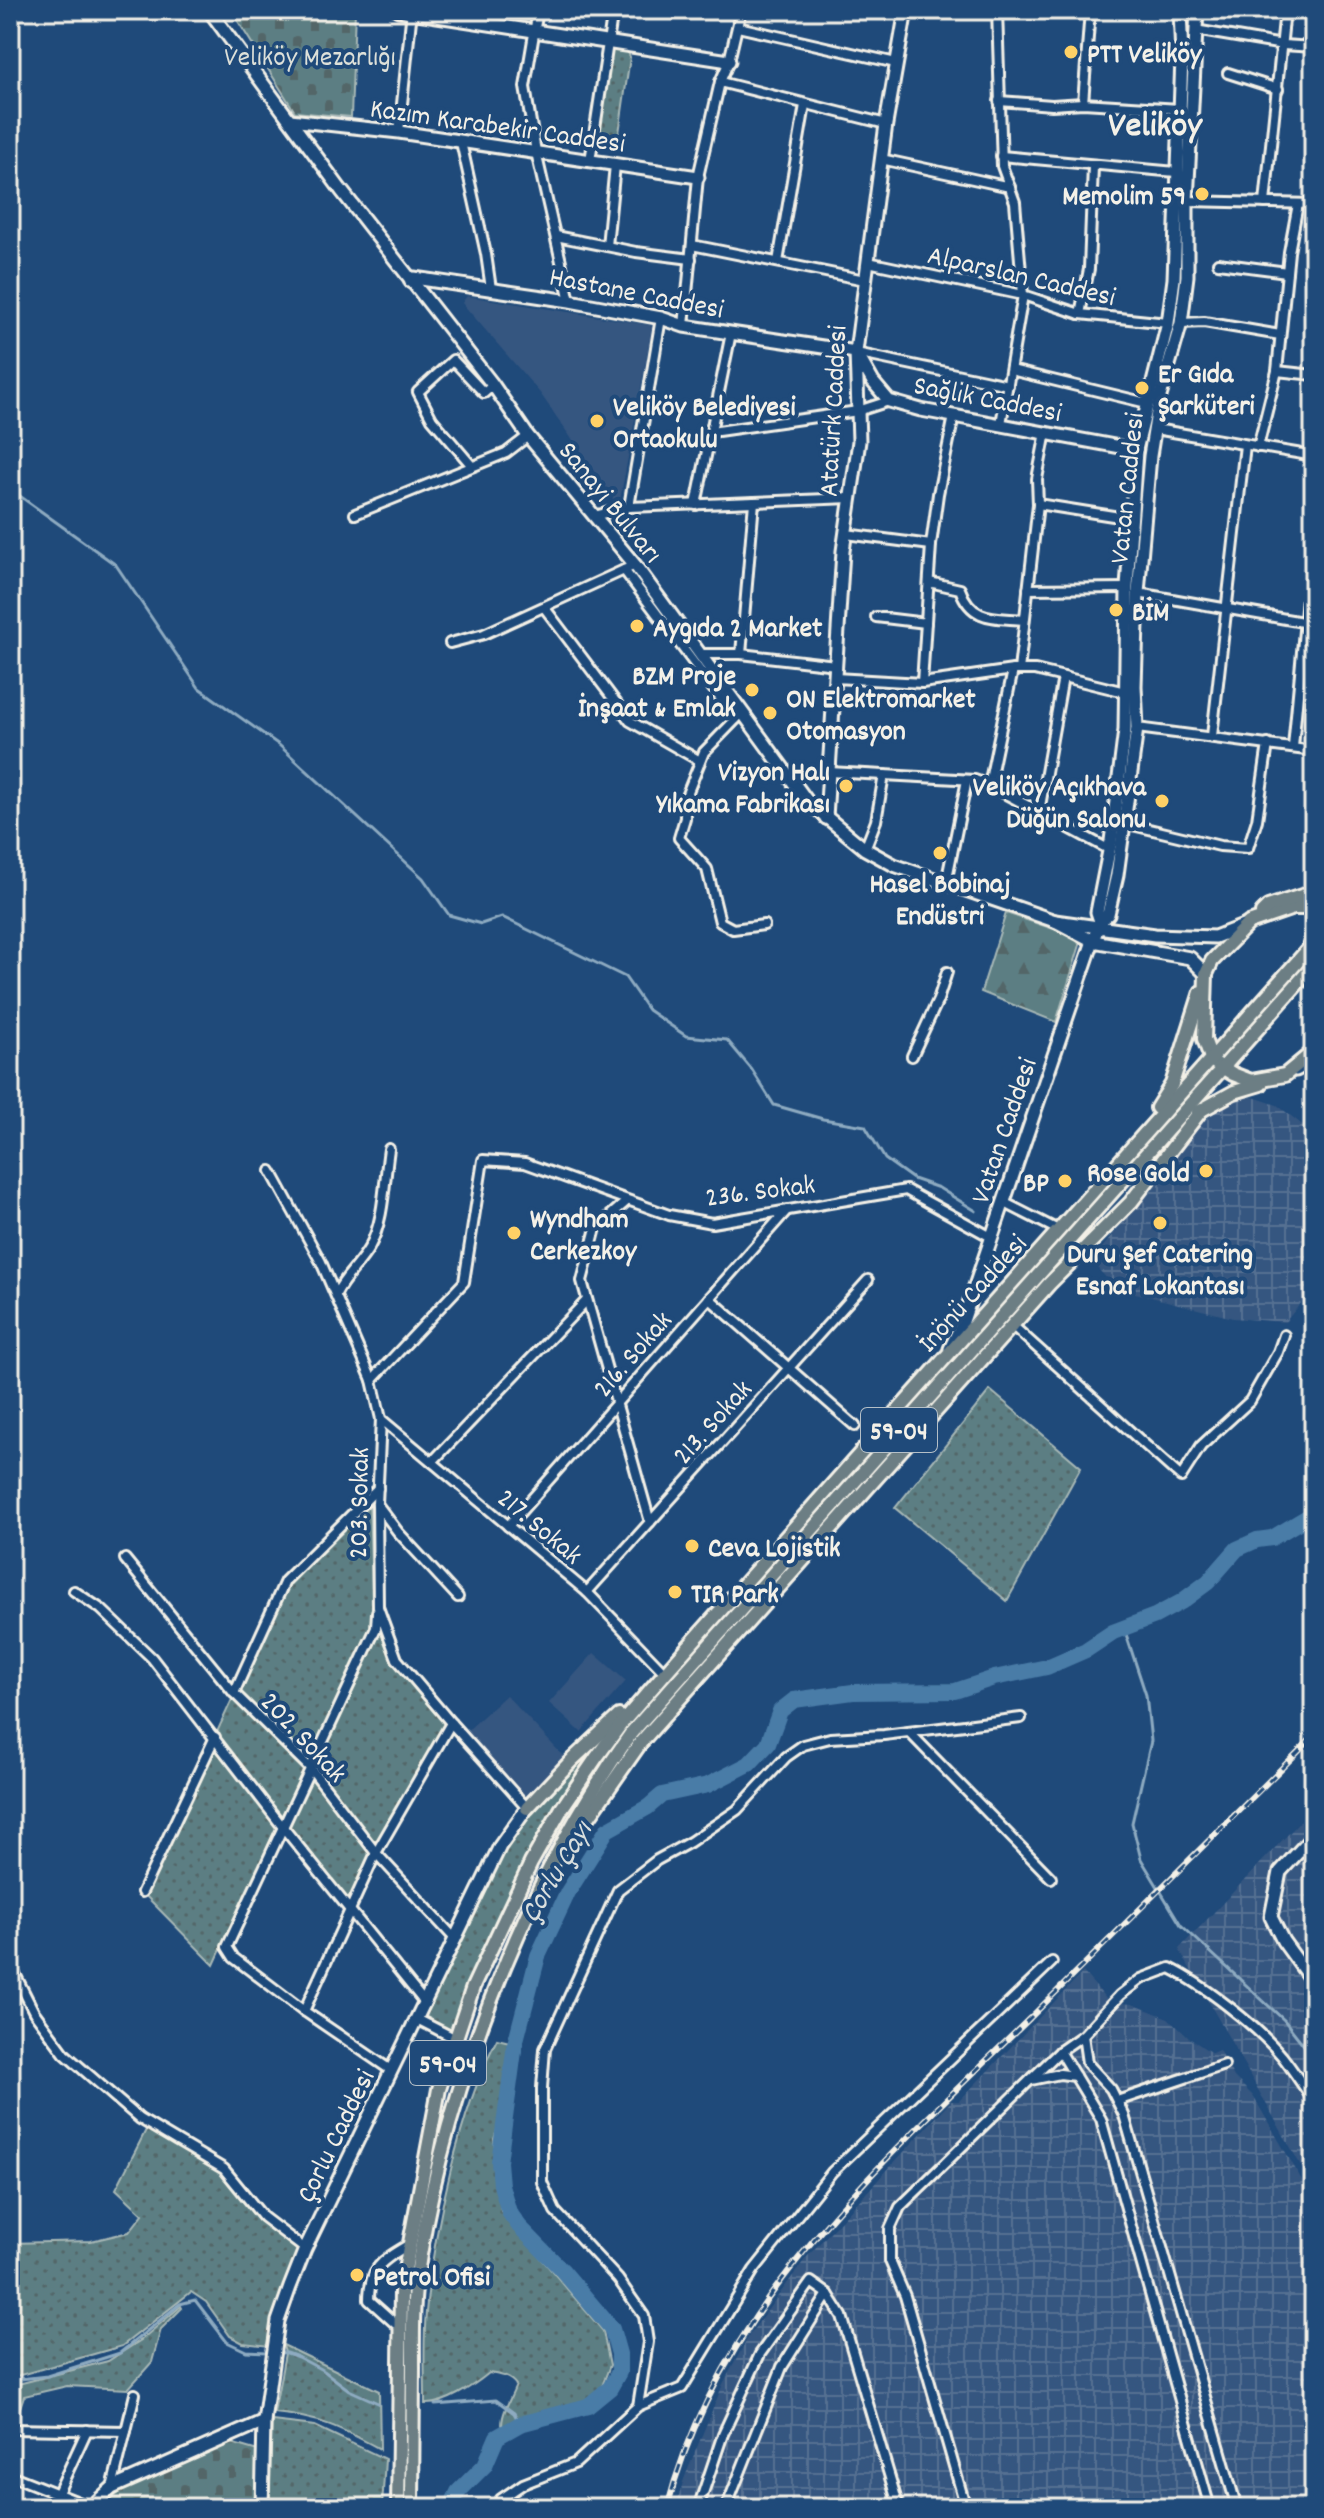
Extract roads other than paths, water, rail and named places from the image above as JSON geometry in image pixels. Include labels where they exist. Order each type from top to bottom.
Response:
[{"type":"main road","points":[[1102,1180],[1165,1098],[1212,961],[1268,907],[1314,892]]},
{"type":"main road","points":[[1249,923],[1293,908],[1314,908]]},
{"type":"main road","name":"İnönü Caddesi","points":[[665,1673],[1314,943]]},
{"type":"main road","name":"59-04","points":[[412,2508],[415,2292],[426,2225],[459,2093],[493,1997],[524,1924],[578,1816],[632,1732],[1314,965]]},
{"type":"main road","points":[[1206,974],[1204,1039],[1211,1058],[1251,1081],[1285,1075]]},
{"type":"main road","points":[[1113,1189],[1202,1109],[1234,1092],[1285,1075],[1314,1051]]},
{"type":"main road","points":[[524,1924],[579,1832],[641,1742],[1049,1284],[1131,1202],[1202,1109]]},
{"type":"main road","points":[[527,1808],[573,1759],[665,1673]]},
{"type":"main road","name":"59-04","points":[[398,2508],[401,2291],[439,2089],[473,1987],[505,1915],[562,1808],[621,1724],[665,1673]]},
{"type":"street","name":"Sanayi Bulvarı","points":[[209,10],[411,282],[493,385],[528,436],[594,516],[629,568],[700,654],[739,716],[807,801],[865,849],[894,865],[1055,921]]},
{"type":"street","points":[[398,10],[729,61]]},
{"type":"street","points":[[538,10],[525,87],[536,152],[570,301]]},
{"type":"street","points":[[590,161],[613,10]]},
{"type":"street","points":[[684,326],[698,177],[741,10]]},
{"type":"street","name":"Atatürk Caddesi","points":[[826,818],[846,534],[859,441],[856,352],[886,124],[906,10]]},
{"type":"street","points":[[997,10],[1001,156],[1015,202],[1023,295],[1001,424]]},
{"type":"street","points":[[1083,103],[1090,10]]},
{"type":"street","name":"Vatan Caddesi","points":[[1099,924],[1097,912],[1110,850],[1125,730],[1132,591],[1159,400],[1174,323],[1176,172],[1182,57],[1179,10]]},
{"type":"street","name":"Vatan Caddesi","points":[[947,1354],[962,1324],[1099,924],[1108,914],[1137,728],[1132,519],[1137,445],[1187,276],[1187,201],[1197,10]]},
{"type":"street","points":[[1265,203],[1285,10]]},
{"type":"street","points":[[399,132],[412,11]]},
{"type":"street","points":[[738,27],[896,63]]},
{"type":"street","points":[[1195,30],[1283,45],[1314,47]]},
{"type":"street","points":[[1228,73],[1278,89]]},
{"type":"street","points":[[720,82],[886,124]]},
{"type":"street","points":[[999,101],[1180,109]]},
{"type":"street","points":[[778,262],[805,105]]},
{"type":"street","name":"Kazım Karabekir Caddesi","points":[[290,120],[399,132],[698,177]]},
{"type":"street","points":[[461,142],[491,289]]},
{"type":"street","points":[[1001,156],[1176,172]]},
{"type":"street","points":[[881,159],[1010,187]]},
{"type":"street","points":[[607,246],[615,165]]},
{"type":"street","points":[[1080,314],[1089,269],[1093,166]]},
{"type":"street","points":[[1187,201],[1314,204]]},
{"type":"street","points":[[1258,447],[1277,371],[1287,272],[1298,204]]},
{"type":"street","points":[[556,236],[691,259]]},
{"type":"street","points":[[692,245],[865,280]]},
{"type":"street","name":"Alparslan Caddesi","points":[[868,262],[1023,295],[1080,314],[1174,323],[1204,322],[1280,335]]},
{"type":"street","points":[[1218,263],[1287,272]]},
{"type":"street","name":"Hastane Caddesi","points":[[411,282],[414,278],[570,301],[661,318],[684,326],[856,352]]},
{"type":"street","points":[[629,507],[661,318]]},
{"type":"street","points":[[696,505],[731,333]]},
{"type":"street","points":[[856,352],[1008,385]]},
{"type":"street","name":"Sağlık Caddesi","points":[[856,352],[873,382],[889,401],[921,410],[1046,432],[1137,445],[1153,442]]},
{"type":"street","points":[[457,364],[468,354]]},
{"type":"street","points":[[472,466],[432,419],[418,392],[453,360],[484,393],[493,385]]},
{"type":"street","points":[[1011,370],[1147,403]]},
{"type":"street","points":[[1277,371],[1314,375]]},
{"type":"street","points":[[711,432],[858,411],[889,401]]},
{"type":"street","points":[[922,683],[931,545],[954,416]]},
{"type":"street","points":[[1155,429],[1314,456]]},
{"type":"street","points":[[989,785],[1016,670],[1038,504],[1037,479],[1046,432]]},
{"type":"street","points":[[355,514],[506,453],[528,436]]},
{"type":"street","points":[[1212,736],[1245,445]]},
{"type":"street","points":[[594,516],[629,507],[851,498]]},
{"type":"street","points":[[741,654],[754,502]]},
{"type":"street","points":[[1038,504],[1132,519]]},
{"type":"street","points":[[1293,747],[1310,624],[1314,524]]},
{"type":"street","points":[[846,534],[931,545]]},
{"type":"street","points":[[450,643],[484,634],[629,568],[739,716],[704,752],[685,799],[685,818],[679,838],[707,869],[720,922],[733,929],[764,925]]},
{"type":"street","points":[[929,582],[960,589],[965,602],[979,616],[1024,620]]},
{"type":"street","points":[[1028,589],[1132,591],[1310,624]]},
{"type":"street","points":[[544,607],[630,721],[700,761]]},
{"type":"street","points":[[876,617],[926,623]]},
{"type":"street","points":[[700,654],[741,654],[836,665]]},
{"type":"street","points":[[835,678],[922,683],[1035,670],[1125,692]]},
{"type":"street","points":[[1039,812],[1063,677]]},
{"type":"street","points":[[1137,728],[1314,751]]},
{"type":"street","points":[[1124,823],[1220,846],[1248,848],[1257,820],[1268,744]]},
{"type":"street","points":[[829,772],[967,780],[989,785],[1110,850]]},
{"type":"street","points":[[865,849],[876,821],[884,775]]},
{"type":"street","points":[[946,883],[967,780]]},
{"type":"street","points":[[1055,921],[1099,924],[1155,935],[1215,937],[1249,923]]},
{"type":"street","points":[[1055,921],[1093,941],[1190,958],[1206,974]]},
{"type":"street","points":[[912,1056],[938,1000],[947,972]]},
{"type":"street","points":[[1285,1075],[1314,1060]]},
{"type":"street","points":[[336,1294],[369,1249],[376,1233],[389,1149]]},
{"type":"street","name":"236. Sokak","points":[[372,1380],[464,1282],[483,1160],[525,1163],[669,1215],[712,1223],[906,1190],[991,1237]]},
{"type":"street","name":"203. Sokak","points":[[271,1171],[336,1294],[372,1380],[381,1419],[377,1504],[378,1607],[397,1659],[527,1808]]},
{"type":"street","points":[[627,1201],[596,1228],[582,1281],[650,1522]]},
{"type":"street","points":[[1003,1202],[1058,1230]]},
{"type":"street","name":"216. Sokak","points":[[508,1526],[787,1209]]},
{"type":"street","name":"213. Sokak","points":[[587,1592],[868,1280]]},
{"type":"street","points":[[709,1298],[855,1426]]},
{"type":"street","points":[[432,1462],[587,1300]]},
{"type":"street","points":[[1013,1326],[1181,1477],[1201,1446],[1250,1401],[1278,1352],[1284,1335]]},
{"type":"street","name":"217. Sokak","points":[[381,1419],[587,1592],[665,1673]]},
{"type":"street","points":[[234,1693],[285,1581],[378,1488]]},
{"type":"street","points":[[377,1504],[398,1532],[458,1597]]},
{"type":"street","name":"202. Sokak","points":[[125,1559],[234,1693],[312,1770],[376,1853],[456,1940]]},
{"type":"street","points":[[74,1591],[101,1609],[152,1658],[425,2003]]},
{"type":"street","points":[[378,1607],[376,1628],[227,1947],[234,1958],[304,2011],[392,2071]]},
{"type":"street","points":[[638,2406],[648,2342],[644,2316],[618,2279],[555,2211],[542,2182],[545,2049],[618,1890],[657,1860],[737,1810],[786,1757],[803,1745],[830,1738],[1021,1718]]},
{"type":"street","points":[[304,2011],[376,1853],[451,1723]]},
{"type":"street","points":[[909,1732],[1051,1878]]},
{"type":"street","points":[[142,1892],[215,1737]]},
{"type":"street","name":"Çorlu Caddesi","points":[[262,2508],[264,2421],[278,2321],[305,2249],[500,1846],[527,1808]]},
{"type":"street","points":[[1314,1835],[1280,1872],[1271,1917],[1283,1941],[1314,1984]]},
{"type":"street","points":[[496,2508],[501,2499],[523,2484],[576,2463],[638,2406],[682,2388],[754,2270],[832,2172],[1052,1962]]},
{"type":"street","points":[[966,2508],[905,2296],[890,2261],[890,2229],[900,2207],[1060,2051],[1083,2035],[1131,1987],[1141,1979],[1170,1968],[1235,2012],[1280,2054],[1314,2101]]},
{"type":"street","points":[[10,1971],[16,1976],[34,2012],[65,2054],[140,2119],[224,2169],[263,2217],[305,2249]]},
{"type":"street","points":[[417,2019],[456,2039]]},
{"type":"street","points":[[1083,2035],[1087,2063],[1111,2089],[1124,2115],[1237,2508]]},
{"type":"street","points":[[1060,2051],[1101,2119],[1210,2508]]},
{"type":"street","points":[[1117,2101],[1224,2065]]},
{"type":"street","points":[[1030,2080],[1060,2074],[1075,2076]]},
{"type":"street","points":[[399,2327],[369,2300],[369,2289],[380,2262],[408,2245]]},
{"type":"street","points":[[698,2508],[723,2434],[760,2354],[811,2282],[828,2294],[842,2316],[899,2508]]},
{"type":"street","points":[[726,2508],[782,2367],[828,2294]]},
{"type":"street","points":[[112,2488],[135,2394]]},
{"type":"street","points":[[10,2475],[91,2508],[112,2488],[264,2421]]},
{"type":"street","points":[[10,2429],[126,2431]]},
{"type":"street","points":[[57,2495],[87,2430]]},
{"type":"waterway","points":[[10,489],[116,565],[199,688],[279,745],[423,878],[449,915],[481,924],[502,917],[625,977],[648,1010],[686,1036],[727,1040],[752,1070],[774,1105],[823,1119],[865,1126],[885,1159],[913,1179],[939,1188],[976,1211]]},
{"type":"waterway","name":"Çorlu Çayı","points":[[450,2508],[458,2492],[485,2465],[497,2437],[520,2424],[588,2406],[610,2388],[619,2372],[619,2354],[612,2329],[509,2212],[501,2185],[499,2162],[515,2044],[538,1956],[568,1892],[607,1830],[648,1807],[662,1795],[708,1785],[749,1764],[768,1744],[780,1711],[794,1700],[853,1692],[955,1691],[994,1678],[1047,1667],[1086,1650],[1113,1632],[1181,1602],[1208,1582],[1237,1549],[1257,1540],[1272,1538],[1314,1513]]},
{"type":"waterway","points":[[1124,1628],[1146,1695],[1151,1741],[1132,1823],[1141,1859],[1181,1925],[1284,2020],[1314,2058]]},
{"type":"waterway","points":[[10,2383],[47,2376],[120,2353],[180,2304],[195,2300],[227,2342],[246,2351],[287,2353],[298,2357],[349,2390],[378,2403]]},
{"type":"waterway","points":[[435,2405],[496,2400],[514,2413],[520,2424]]},
{"type":"railway","points":[[667,2508],[692,2434],[726,2365],[767,2301],[814,2240],[919,2126],[1314,1736]]},
{"type":"place","name":"PTT Veliköy","points":[[1071,52]]},
{"type":"place","name":"Memolim 59","points":[[1202,194]]},
{"type":"place","name":"Er Gıda Şarküteri","points":[[1142,388]]},
{"type":"place","name":"Veliköy Belediyesi Ortaokulu","points":[[597,421]]},
{"type":"place","name":"BİM","points":[[1116,610]]},
{"type":"place","name":"Aygıda 2 Market","points":[[637,626]]},
{"type":"place","name":"BZM Proje İnşaat & Emlak","points":[[752,690]]},
{"type":"place","name":"ON Elektromarket Otomasyon","points":[[770,713]]},
{"type":"place","name":"Vizyon Halı Yıkama Fabrikası","points":[[846,786]]},
{"type":"place","name":"Veliköy Açıkhava Düğün Salonu","points":[[1162,801]]},
{"type":"place","name":"Hasel Bobinaj Endüstri","points":[[940,853]]},
{"type":"place","name":"Rose Gold","points":[[1206,1171]]},
{"type":"place","name":"BP","points":[[1065,1181]]},
{"type":"place","name":"Duru Şef Catering Esnaf Lokantası","points":[[1160,1223]]},
{"type":"place","name":"Wyndham Cerkezkoy","points":[[514,1233]]},
{"type":"place","name":"Ceva Lojistik","points":[[692,1546]]},
{"type":"place","name":"TIR Park","points":[[675,1592]]},
{"type":"place","name":"Petrol Ofisi","points":[[357,2275]]},
{"type":"district","name":"Veliköy","points":[[1155,122]]},
{"type":"park label","name":"Veliköy Mezarlığı","points":[[310,55]]}]
